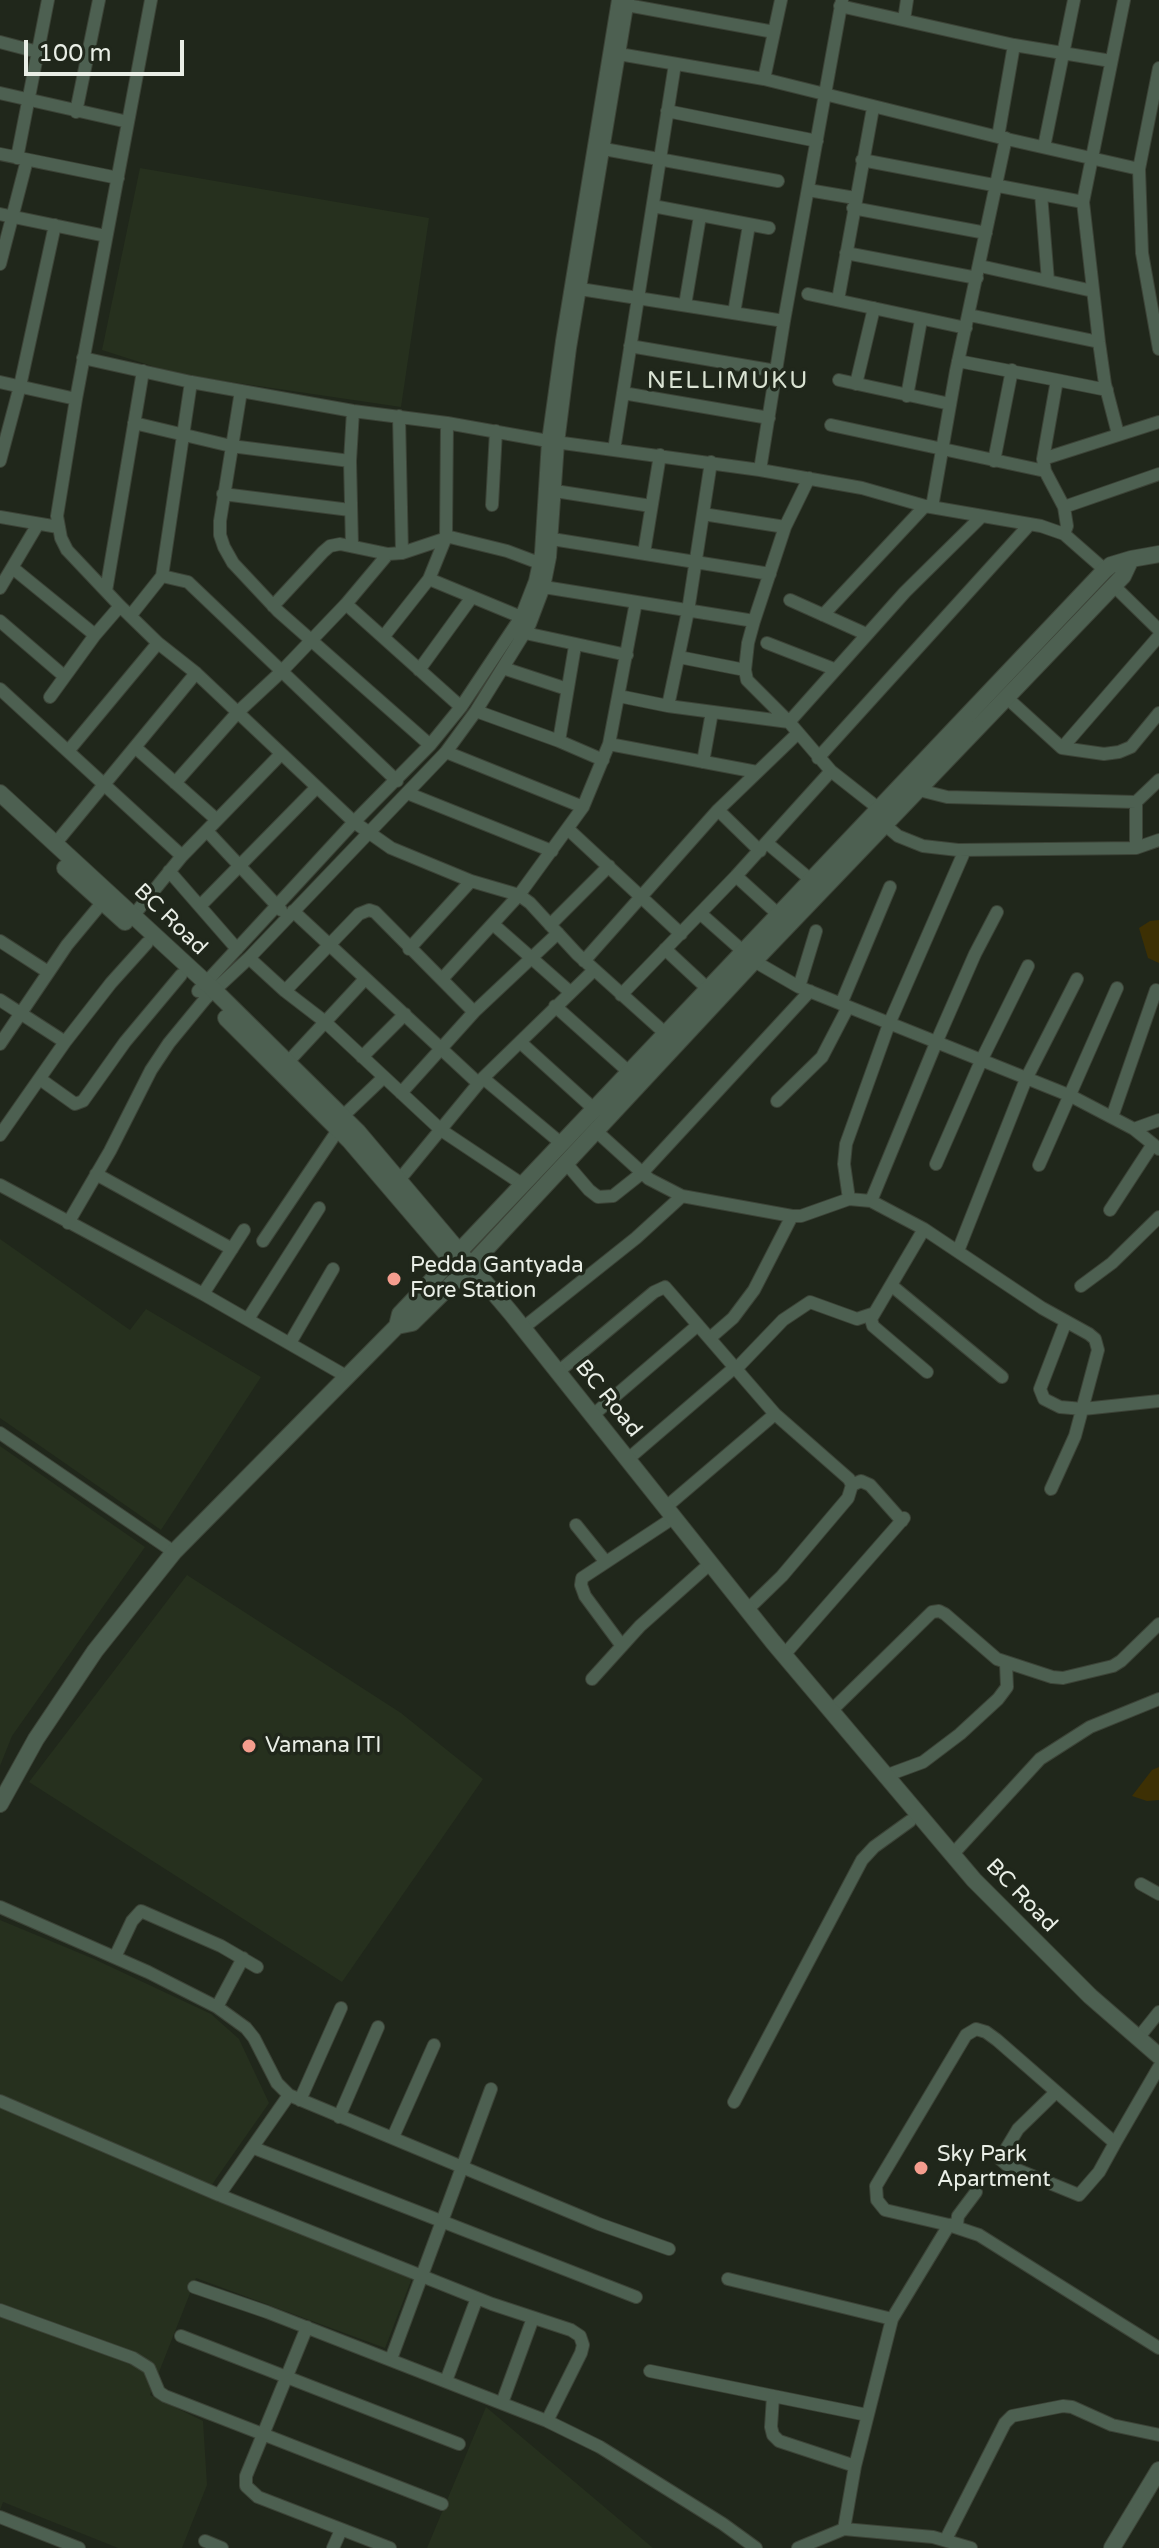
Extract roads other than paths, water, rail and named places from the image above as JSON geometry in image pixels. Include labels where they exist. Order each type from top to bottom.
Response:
[{"type":"street","points":[[0,264],[6,215],[22,159],[48,0]]},
{"type":"street","points":[[76,112],[99,0]]},
{"type":"street","points":[[151,0],[83,358],[57,516],[67,550],[158,643],[196,673],[368,834],[391,848],[471,881],[519,895],[670,1040]]},
{"type":"street","points":[[764,79],[781,0]]},
{"type":"street","points":[[904,20],[907,0]]},
{"type":"street","points":[[1044,147],[1073,0]]},
{"type":"street","points":[[1118,434],[1099,342],[1083,202],[1124,0]]},
{"type":"street","points":[[624,2],[774,32]]},
{"type":"street","points":[[206,991],[249,958],[446,752],[525,633],[544,587],[552,539],[555,491],[553,442],[604,149],[624,2]]},
{"type":"street","points":[[68,1223],[151,1070],[237,949],[430,745],[461,707],[521,617],[539,563],[562,341],[624,2]]},
{"type":"street","points":[[760,470],[817,141],[822,94],[841,3],[1014,45],[1111,61]]},
{"type":"street","points":[[0,42],[38,52]]},
{"type":"street","points":[[823,615],[928,506],[943,451],[958,361],[996,185],[1014,45]]},
{"type":"street","points":[[619,54],[764,79],[873,108],[1139,169]]},
{"type":"street","points":[[614,450],[675,64]]},
{"type":"street","points":[[1158,74],[1139,169],[1142,253],[1159,349]]},
{"type":"street","points":[[0,93],[128,122]]},
{"type":"street","points":[[838,300],[873,108]]},
{"type":"street","points":[[667,111],[817,141]]},
{"type":"street","points":[[604,149],[778,181]]},
{"type":"street","points":[[0,154],[118,178]]},
{"type":"street","points":[[862,160],[1083,202]]},
{"type":"street","points":[[808,190],[986,233]]},
{"type":"street","points":[[1041,194],[1048,281]]},
{"type":"street","points":[[653,206],[769,228]]},
{"type":"street","points":[[6,215],[106,236]]},
{"type":"street","points":[[685,305],[700,216]]},
{"type":"street","points":[[0,461],[20,386],[55,225]]},
{"type":"street","points":[[734,313],[749,225]]},
{"type":"street","points":[[846,253],[1048,281],[1093,291]]},
{"type":"street","points":[[580,289],[784,321]]},
{"type":"street","points":[[808,294],[921,320],[967,321],[1099,342]]},
{"type":"street","points":[[856,384],[874,308]]},
{"type":"street","points":[[907,396],[921,320]]},
{"type":"street","points":[[630,346],[776,371]]},
{"type":"street","points":[[83,358],[191,382],[353,411],[817,479],[1064,534],[1109,577],[1159,633],[1062,748]]},
{"type":"street","points":[[958,361],[1107,390]]},
{"type":"street","points":[[994,461],[1012,370]]},
{"type":"street","points":[[106,591],[143,371]]},
{"type":"street","points":[[839,380],[950,404]]},
{"type":"street","points":[[1057,380],[1044,465],[1064,507],[1067,526],[1064,534]]},
{"type":"street","points":[[0,382],[76,399]]},
{"type":"street","points":[[50,697],[95,635],[126,611],[162,576],[191,382]]},
{"type":"street","points":[[241,391],[223,494],[220,535],[224,547],[233,563],[273,606],[430,745]]},
{"type":"street","points":[[623,393],[769,418]]},
{"type":"street","points":[[352,546],[350,461],[353,411]]},
{"type":"street","points":[[399,416],[402,553]]},
{"type":"street","points":[[831,425],[994,461],[1044,465],[1118,434],[1159,422]]},
{"type":"street","points":[[134,423],[231,446],[350,461]]},
{"type":"street","points":[[384,636],[429,579],[446,537],[447,423]]},
{"type":"street","points":[[492,505],[496,431]]},
{"type":"street","points":[[644,553],[660,455]]},
{"type":"street","points":[[668,706],[697,561],[711,462]]},
{"type":"street","points":[[1064,507],[1159,474]]},
{"type":"street","points":[[817,479],[785,527],[754,621],[745,670],[747,680],[754,689],[794,728],[818,758],[878,808]]},
{"type":"street","points":[[555,491],[651,506]]},
{"type":"street","points":[[223,494],[350,510]]},
{"type":"street","points":[[703,514],[785,527]]},
{"type":"street","points":[[400,1179],[480,1081],[570,992],[642,898],[794,728],[834,669],[982,516]]},
{"type":"street","points":[[0,517],[58,527]]},
{"type":"street","points":[[0,588],[38,524]]},
{"type":"street","points":[[818,758],[1030,524]]},
{"type":"street","points":[[273,606],[330,546],[340,544],[388,554],[402,553],[446,537],[464,538],[539,563]]},
{"type":"street","points":[[552,539],[770,574]]},
{"type":"street","points":[[175,783],[238,712],[346,604],[388,554]]},
{"type":"street","points":[[0,1804],[36,1739],[95,1651],[174,1552],[397,1326],[412,1323],[522,1184],[629,1072],[670,1040],[749,956],[919,790],[1006,697],[1109,577],[1111,565],[1159,554]]},
{"type":"street","points":[[14,569],[95,635]]},
{"type":"street","points":[[162,576],[188,582],[397,781]]},
{"type":"street","points":[[461,1263],[595,1130],[708,989],[749,956],[779,915],[878,808],[1109,577]]},
{"type":"street","points":[[429,579],[521,617]]},
{"type":"street","points":[[544,587],[754,621]]},
{"type":"street","points":[[419,670],[472,597]]},
{"type":"street","points":[[790,600],[866,634]]},
{"type":"street","points":[[442,979],[519,895],[583,807],[609,744],[636,602]]},
{"type":"street","points":[[346,604],[461,707]]},
{"type":"street","points":[[0,621],[64,676]]},
{"type":"street","points":[[525,633],[627,655]]},
{"type":"street","points":[[69,750],[158,643]]},
{"type":"street","points":[[767,643],[834,669]]},
{"type":"street","points":[[559,741],[575,646]]},
{"type":"street","points":[[679,657],[745,670]]},
{"type":"street","points":[[503,668],[567,689]]},
{"type":"street","points":[[55,844],[196,673]]},
{"type":"street","points":[[0,689],[182,856]]},
{"type":"street","points":[[619,696],[794,728]]},
{"type":"street","points":[[1006,697],[1062,748],[1104,754],[1131,747],[1159,713]]},
{"type":"street","points":[[476,711],[603,760]]},
{"type":"street","points":[[703,762],[712,712]]},
{"type":"street","points":[[609,744],[757,772]]},
{"type":"street","points":[[136,748],[217,820]]},
{"type":"street","points":[[446,752],[583,807]]},
{"type":"street","points":[[133,916],[182,856],[281,754]]},
{"type":"street","points":[[621,995],[701,914],[831,771]]},
{"type":"street","points":[[919,790],[947,797],[1136,802],[1159,780]]},
{"type":"street","points":[[200,906],[316,788]]},
{"type":"street","name":"BC Road","points":[[0,793],[107,898],[133,916],[206,991],[288,1062],[340,1124],[400,1179],[505,1318],[828,1713],[885,1776],[968,1886],[1085,2004],[1159,2067]]},
{"type":"street","points":[[407,793],[552,851]]},
{"type":"street","points":[[1136,802],[1136,848]]},
{"type":"street","points":[[0,807],[107,898],[181,975],[206,991],[340,1124],[461,1263]]},
{"type":"street","points":[[718,810],[763,847],[811,880]]},
{"type":"street","points":[[885,825],[898,836],[923,846],[965,850],[1136,848],[1159,840]]},
{"type":"street","points":[[569,830],[681,934]]},
{"type":"street","points":[[207,831],[277,905],[329,945],[480,1081],[562,1144]]},
{"type":"street","points":[[849,1199],[844,1164],[846,1144],[889,1024],[965,850]]},
{"type":"street","points":[[401,1093],[440,1047],[531,959],[609,866]]},
{"type":"street","points":[[169,871],[237,949]]},
{"type":"street","points":[[736,876],[779,915]]},
{"type":"street","points":[[409,949],[471,881]]},
{"type":"street","points":[[777,1101],[822,1057],[845,1006],[890,887]]},
{"type":"street","points":[[0,1044],[67,945],[107,898]]},
{"type":"street","points":[[285,991],[359,914],[369,910],[375,912],[474,1012]]},
{"type":"street","points":[[871,1201],[936,1043],[997,912]]},
{"type":"street","points":[[701,914],[749,956],[804,989],[1071,1096],[1134,1129],[1156,1147],[1110,1210]]},
{"type":"street","points":[[494,925],[570,992]]},
{"type":"street","points":[[565,1162],[589,1190],[605,1199],[642,1173],[804,989],[816,931]]},
{"type":"street","points":[[0,941],[48,972]]},
{"type":"street","points":[[0,1135],[65,1042],[147,943]]},
{"type":"street","points":[[665,949],[708,989]]},
{"type":"street","points":[[249,958],[324,1021],[441,1130],[522,1184]]},
{"type":"street","points":[[936,1164],[981,1061],[1028,966]]},
{"type":"street","points":[[40,1079],[75,1104],[83,1101],[125,1042],[181,975]]},
{"type":"street","points":[[288,1062],[365,979]]},
{"type":"street","points":[[958,1251],[1026,1079],[1077,979]]},
{"type":"street","points":[[1039,1165],[1117,988]]},
{"type":"street","points":[[1112,1117],[1156,990]]},
{"type":"street","points":[[0,1000],[65,1042]]},
{"type":"street","points":[[555,1006],[629,1072]]},
{"type":"street","points":[[362,1057],[405,1014]]},
{"type":"street","points":[[520,1042],[594,1109]]},
{"type":"street","points":[[263,1241],[340,1124],[384,1077]]},
{"type":"street","points":[[1134,1129],[1159,1120]]},
{"type":"street","points":[[595,1130],[642,1173],[663,1188],[682,1196],[792,1216],[801,1216],[849,1199],[871,1201],[924,1229],[1089,1334],[1097,1344],[1083,1409],[1075,1436],[1051,1489]]},
{"type":"street","points":[[96,1174],[232,1249]]},
{"type":"street","points":[[0,1185],[203,1294],[346,1376]]},
{"type":"street","points":[[523,1328],[636,1238],[682,1196]]},
{"type":"street","points":[[248,1319],[319,1208]]},
{"type":"street","points":[[710,1338],[733,1318],[754,1290],[792,1216]]},
{"type":"street","points":[[1081,1286],[1112,1263],[1159,1217]]},
{"type":"street","points":[[924,1229],[872,1314],[873,1326],[927,1372]]},
{"type":"street","points":[[203,1294],[244,1230]]},
{"type":"street","name":"BC Road","points":[[461,1263],[523,1328],[628,1459],[704,1569],[784,1655],[910,1821],[1090,1996],[1159,2056]]},
{"type":"street","points":[[290,1343],[333,1269]]},
{"type":"street","points":[[891,1285],[1002,1377]]},
{"type":"street","points":[[558,1372],[660,1287],[669,1289],[775,1414],[852,1485]]},
{"type":"street","points":[[628,1459],[736,1369],[783,1320],[810,1302],[857,1319],[872,1314]]},
{"type":"street","points":[[1066,1321],[1040,1394],[1060,1407],[1083,1409],[1159,1401]]},
{"type":"street","points":[[593,1415],[698,1325]]},
{"type":"street","points":[[622,1646],[585,1596],[582,1578],[666,1514],[775,1414]]},
{"type":"street","points":[[0,1433],[174,1552]]},
{"type":"street","points":[[742,1608],[782,1576],[848,1498],[852,1485],[861,1481],[870,1485],[903,1519],[784,1655]]},
{"type":"street","points":[[576,1525],[605,1561]]},
{"type":"street","points":[[592,1679],[640,1626],[704,1569]]},
{"type":"street","points":[[828,1713],[932,1612],[945,1614],[989,1655],[1006,1664],[1063,1678],[1113,1666],[1159,1624]]},
{"type":"street","points":[[885,1776],[923,1762],[988,1708],[1007,1687],[1006,1664]]},
{"type":"street","points":[[949,1857],[1040,1759],[1090,1727],[1159,1699]]},
{"type":"street","points":[[734,2102],[862,1860],[874,1847],[910,1821]]},
{"type":"street","points":[[1141,1884],[1159,1894]]},
{"type":"street","points":[[0,1907],[115,1957],[217,2007],[246,2028],[277,2083],[295,2098],[464,2165],[599,2224],[669,2249]]},
{"type":"street","points":[[115,1957],[132,1921],[141,1911],[257,1967]]},
{"type":"street","points":[[217,2007],[243,1958]]},
{"type":"street","points":[[219,2195],[295,2098],[341,2008]]},
{"type":"street","points":[[1139,2037],[1159,2012]]},
{"type":"street","points":[[339,2117],[378,2027]]},
{"type":"street","points":[[1115,2143],[986,2032],[976,2029],[966,2035],[876,2186],[877,2200],[885,2210],[979,2235],[1159,2348]]},
{"type":"street","points":[[393,2137],[434,2045]]},
{"type":"street","points":[[1056,2092],[1018,2129],[1000,2159],[1008,2166],[1079,2195],[1099,2172],[1159,2067]]},
{"type":"street","points":[[391,2359],[491,2089]]},
{"type":"street","points":[[0,2101],[219,2195],[477,2298],[571,2330],[580,2336],[583,2345],[547,2421]]},
{"type":"street","points":[[254,2148],[636,2297]]},
{"type":"street","points":[[949,2225],[957,2224],[958,2216],[976,2192]]},
{"type":"street","points":[[844,2529],[855,2466],[892,2319],[949,2225]]},
{"type":"street","points":[[728,2279],[892,2319]]},
{"type":"street","points":[[194,2287],[307,2327],[547,2421],[600,2447],[756,2548]]},
{"type":"street","points":[[446,2381],[477,2298]]},
{"type":"street","points":[[0,2310],[133,2358],[149,2368],[159,2392],[165,2396],[442,2504]]},
{"type":"street","points":[[502,2403],[533,2318]]},
{"type":"street","points":[[307,2327],[246,2476],[246,2486],[258,2497],[390,2548]]},
{"type":"street","points":[[181,2336],[459,2444]]},
{"type":"street","points":[[650,2371],[867,2415]]},
{"type":"street","points":[[773,2396],[771,2427],[779,2441],[855,2466]]},
{"type":"street","points":[[946,2539],[1005,2423],[1012,2416],[1072,2407],[1112,2425],[1159,2435]]},
{"type":"street","points":[[1112,2548],[1159,2470]]},
{"type":"street","points":[[0,2517],[79,2548]]},
{"type":"street","points":[[804,2545],[844,2529],[914,2542],[946,2539],[971,2548]]},
{"type":"street","points":[[333,2548],[341,2530]]},
{"type":"street","points":[[205,2541],[222,2548]]},
{"type":"place","name":"Pedda Gantyada Fore Station","points":[[394,1279]]},
{"type":"place","name":"Vamana ITI","points":[[249,1746]]},
{"type":"place","name":"Sky Park Apartment","points":[[921,2168]]},
{"type":"district","name":"NELLIMUKU","points":[[728,382]]}]
